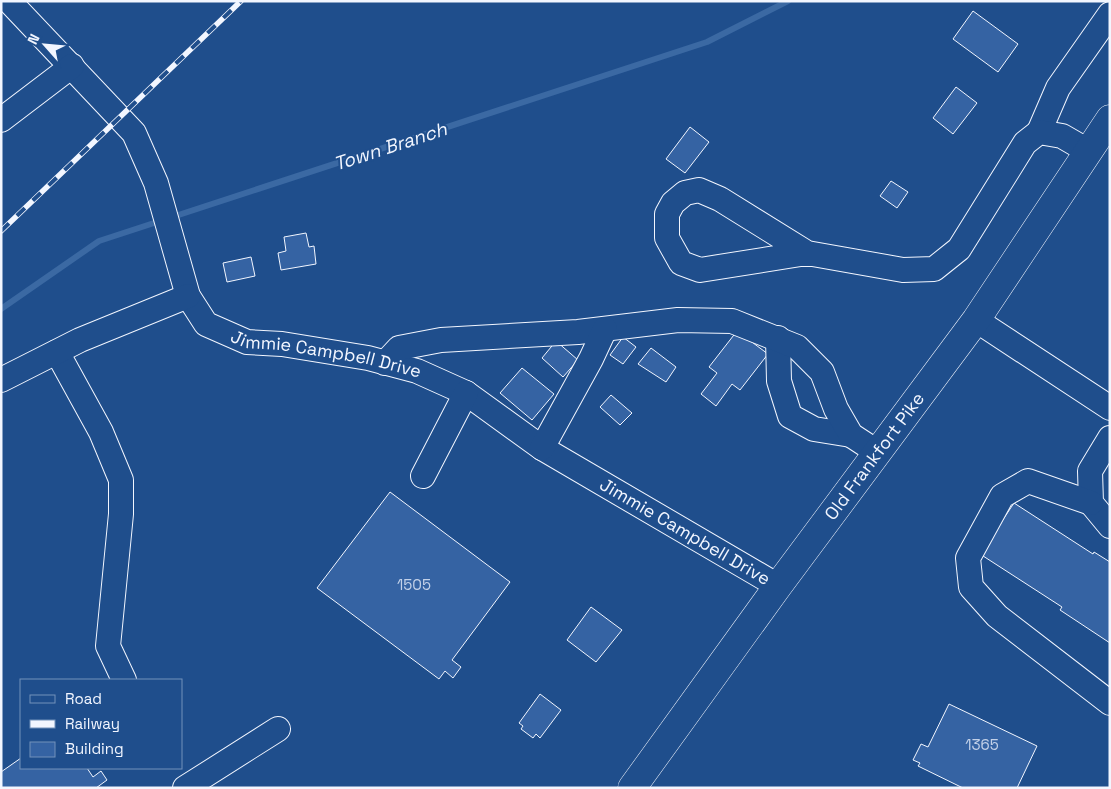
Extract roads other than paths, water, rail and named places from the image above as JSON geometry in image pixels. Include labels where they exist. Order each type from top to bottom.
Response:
[{"type":"main road","name":"Old Frankfort Pike","points":[[632,788],[778,586],[976,320],[1110,119]]},
{"type":"street","name":"Jimmie Campbell Drive","points":[[9,1],[134,133],[156,183],[188,296],[206,324],[247,342],[282,344],[385,363],[417,371],[466,393],[542,448],[778,586]]},
{"type":"street","points":[[807,254],[720,199],[700,190],[685,193],[673,203],[667,214],[667,238],[681,262],[700,270],[807,254],[903,270],[934,269],[959,250],[1025,143],[1039,132],[1058,88],[1110,14]]},
{"type":"street","points":[[1,120],[72,66]]},
{"type":"street","points":[[1039,132],[1062,136],[1088,150]]},
{"type":"street","points":[[1,380],[57,352],[188,296]]},
{"type":"street","points":[[385,363],[399,348],[441,340],[604,329],[678,320],[732,321],[797,347],[822,372],[836,409],[851,434],[877,452]]},
{"type":"street","points":[[976,320],[1110,408]]},
{"type":"street","points":[[542,448],[591,359],[604,329]]},
{"type":"street","points":[[778,338],[779,381],[790,416],[814,429],[851,434]]},
{"type":"street","points":[[57,352],[101,432],[121,480],[121,514],[108,646],[124,679]]},
{"type":"street","points":[[424,476],[466,393]]},
{"type":"street","points":[[1090,503],[1090,471],[1110,438]]},
{"type":"street","points":[[1110,526],[1090,503],[1028,481],[1002,496],[968,558],[971,587],[997,616],[1110,703]]},
{"type":"street","points":[[185,788],[278,729]]},
{"type":"waterway","name":"Town Branch","points":[[1,309],[99,241],[707,42],[788,1]]},
{"type":"railway","points":[[1,231],[241,1]]}]
